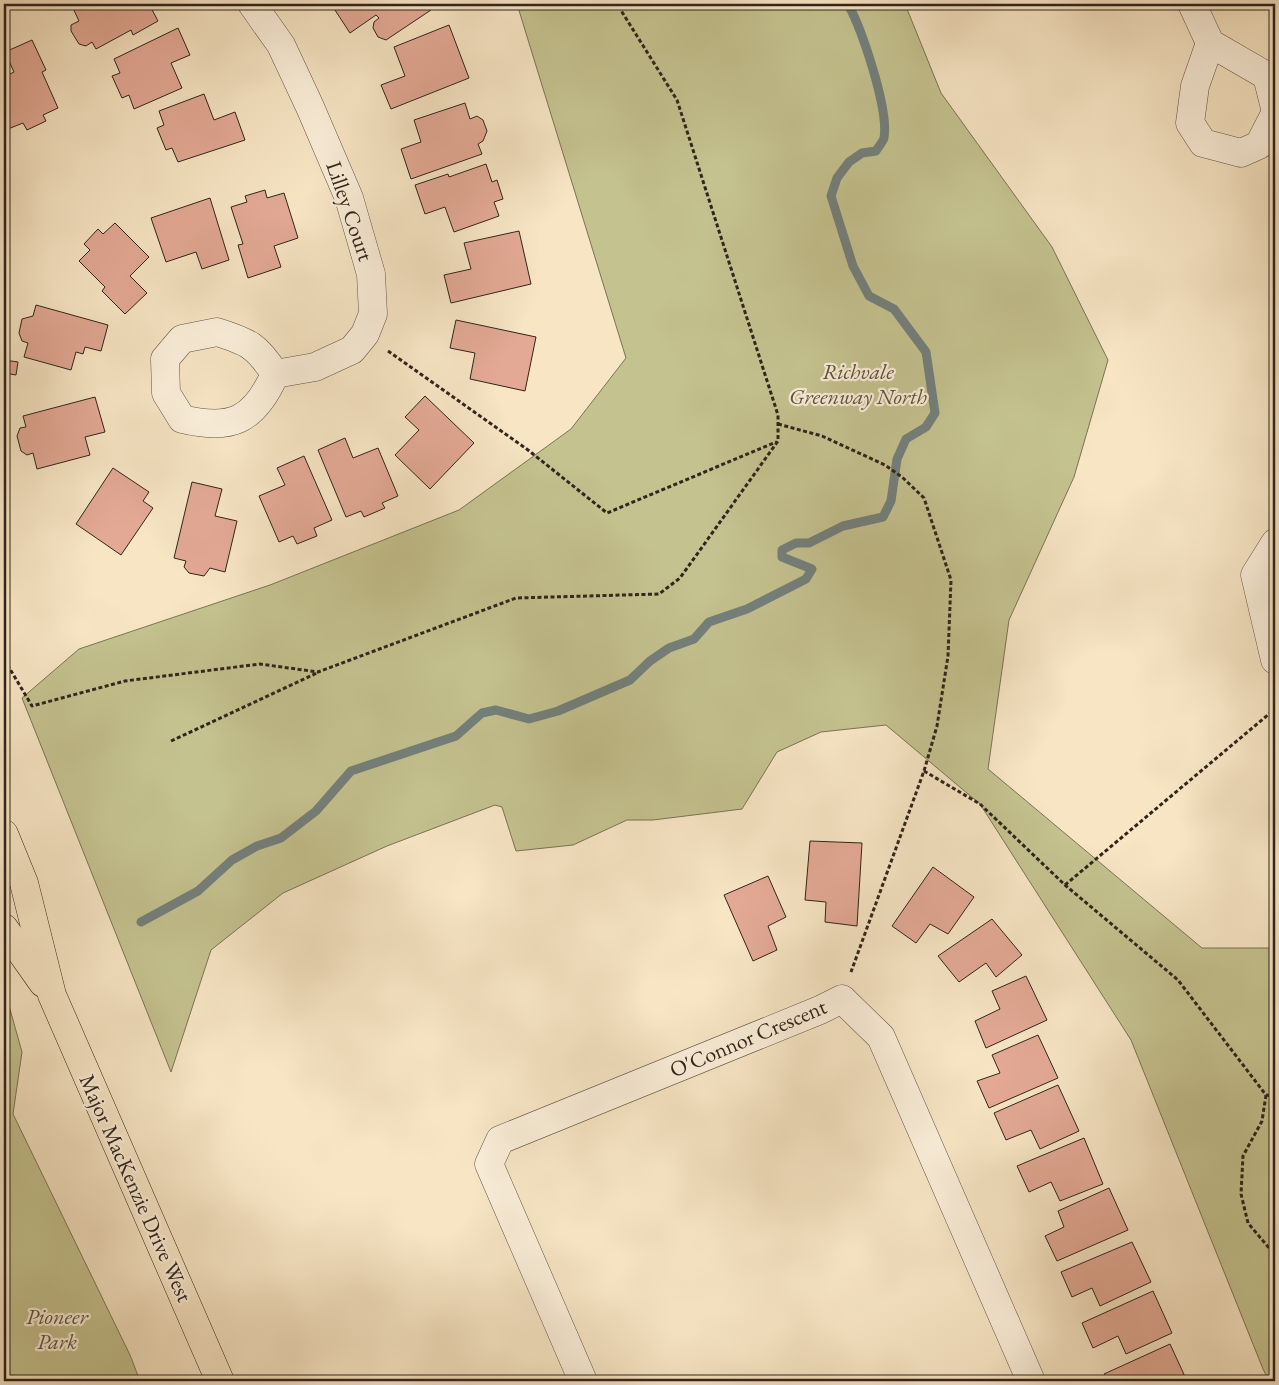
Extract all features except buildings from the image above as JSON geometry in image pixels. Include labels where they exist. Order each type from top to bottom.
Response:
[{"type":"main road","name":"Major MacKenzie Drive West","points":[[4,834],[24,883],[52,995],[220,1381]]},
{"type":"main road","name":"Major MacKenzie Drive West","points":[[4,928],[52,995]]},
{"type":"street","name":"Lilley Court","points":[[252,4],[281,45],[350,198],[371,274],[373,314],[365,334],[352,350],[315,367],[276,374]]},
{"type":"street","points":[[1192,4],[1210,43],[1266,76],[1275,108]]},
{"type":"street","points":[[1210,43],[1195,86],[1190,123],[1203,143],[1240,153],[1259,145],[1275,114]]},
{"type":"street","points":[[1275,543],[1256,576],[1275,660]]},
{"type":"street","name":"O'Connor Crescent","points":[[583,1381],[489,1164],[500,1140],[820,1010],[842,999],[881,1037],[1031,1381]]},
{"type":"path","points":[[171,741],[318,672],[516,598],[659,594],[680,578],[778,442],[778,415],[677,100],[617,4]]},
{"type":"path","points":[[365,334],[528,450],[607,513],[778,442]]},
{"type":"path","points":[[778,424],[822,436],[890,469],[902,477],[924,498],[951,580],[948,656],[937,726],[924,771],[842,999]]},
{"type":"path","points":[[4,659],[32,706],[125,681],[260,664],[318,672]]},
{"type":"path","points":[[1065,885],[1275,709]]},
{"type":"path","points":[[924,771],[980,804],[1065,885],[1178,980],[1266,1095],[1262,1121],[1243,1156],[1241,1194],[1248,1222],[1269,1248],[1275,1250]]},
{"type":"path","points":[[1266,1095],[1275,1096]]},
{"type":"green space","name":"Richvale Greenway North","points":[[517,4],[905,4],[941,93],[1052,247],[1108,360],[1074,477],[1009,620],[988,769],[1202,948],[1275,948],[1275,1381],[1269,1381],[1263,1369],[1131,1040],[980,804],[886,725],[821,732],[777,752],[742,809],[653,820],[627,820],[573,845],[516,851],[502,807],[495,805],[387,846],[283,893],[211,950],[171,1072],[22,698],[79,649],[270,585],[459,510],[571,429],[626,358]]},
{"type":"green space","name":"Pioneer Park","points":[[4,988],[22,1052],[13,1114],[130,1355],[140,1381],[4,1381]]},
{"type":"waterway","points":[[141,922],[198,891],[232,860],[257,846],[281,838],[316,811],[351,771],[456,736],[482,713],[496,710],[529,719],[558,711],[630,680],[650,661],[669,648],[694,639],[709,622],[747,609],[806,579],[812,569],[782,557],[782,550],[796,543],[809,543],[843,526],[883,517],[891,501],[897,459],[906,439],[926,427],[935,413],[926,352],[894,309],[869,296],[853,266],[831,196],[837,178],[849,162],[862,153],[876,151],[884,138],[882,108],[873,70],[848,4]]}]
